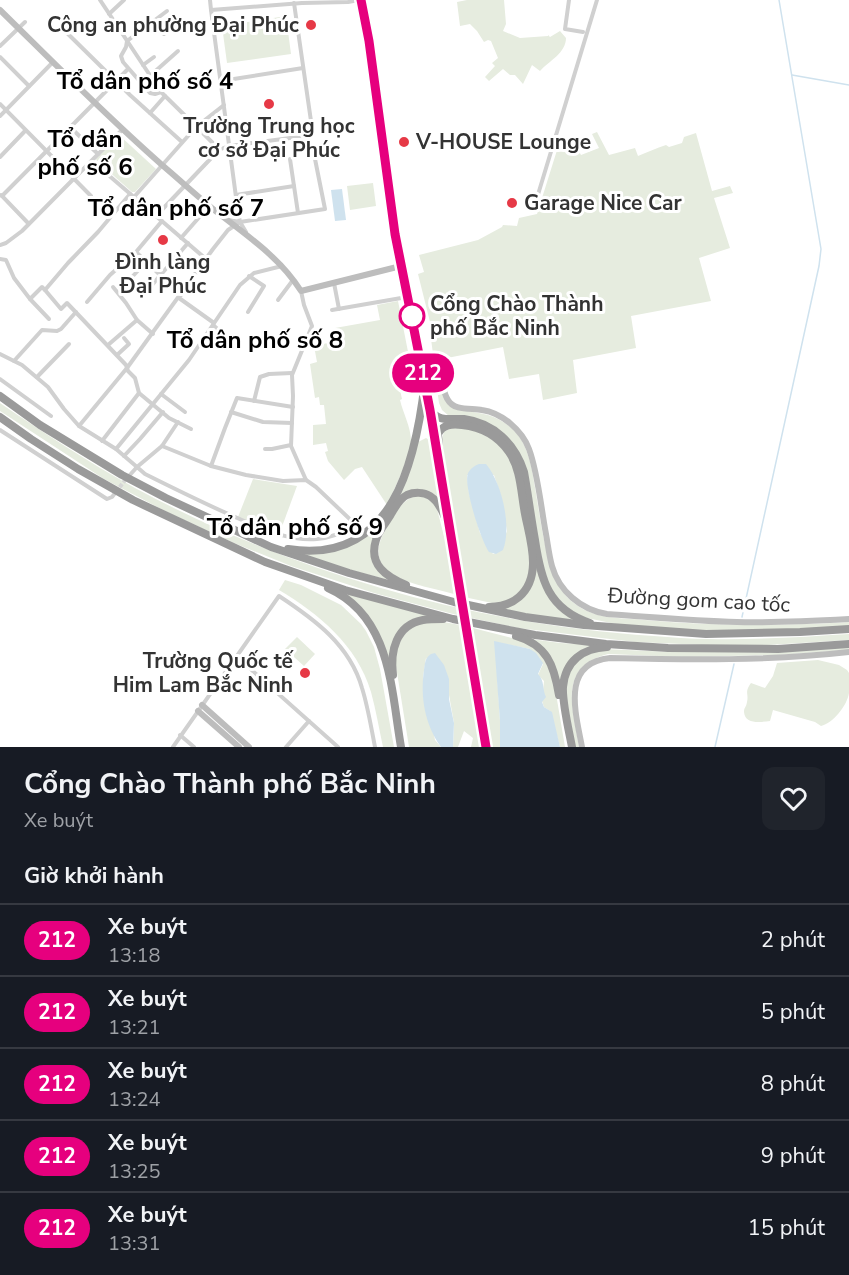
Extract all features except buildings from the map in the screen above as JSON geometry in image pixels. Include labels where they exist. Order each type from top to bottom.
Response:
[{"type":"highway","points":[[235,530],[286,548],[303,550],[333,549],[360,538],[379,521],[393,502],[402,482],[416,438],[424,381]]},
{"type":"highway","points":[[0,396],[40,425],[122,475],[235,530],[271,546],[349,573],[454,602],[531,618],[630,629],[693,633],[789,633],[849,629]]},
{"type":"highway","points":[[430,410],[486,745]]},
{"type":"highway","points":[[430,410],[443,419],[471,420],[491,428],[516,452],[524,476],[541,574],[550,593],[560,606],[574,616],[592,623],[693,633]]},
{"type":"highway","points":[[0,417],[31,439],[133,500],[265,562],[345,590],[472,624],[606,644],[668,648]]},
{"type":"highway","points":[[441,473],[438,436],[444,427],[460,425],[475,428],[502,443],[517,469],[533,564],[527,588],[509,604],[490,607],[454,602]]},
{"type":"highway","points":[[441,598],[386,575],[376,561],[375,545],[397,504],[412,494],[424,494],[434,500],[443,513],[450,532]]},
{"type":"highway","points":[[239,550],[265,565],[337,592],[370,623],[384,655],[400,747]]},
{"type":"highway","points":[[405,747],[392,668],[394,643],[402,631],[413,623],[426,619],[453,620]]},
{"type":"highway","points":[[472,624],[521,637],[546,654],[554,671],[570,747]]},
{"type":"highway","points":[[570,747],[563,688],[567,670],[575,659],[588,650],[599,648],[778,649],[849,644]]},
{"type":"main road","points":[[360,0],[369,41],[395,234],[430,410]]},
{"type":"main road","points":[[0,10],[162,165],[209,206],[228,220],[238,223],[248,236],[283,266],[301,291],[401,266]]},
{"type":"main road","name":"Đường gom cao tốc","points":[[430,357],[439,360],[449,403],[480,409],[500,417],[510,423],[526,441],[533,462],[553,569],[565,591],[582,605],[607,614],[699,621],[849,619]]},
{"type":"main road","points":[[582,747],[574,700],[576,683],[585,669],[602,659],[683,660],[817,656],[849,652]]},
{"type":"main road","points":[[200,708],[234,738],[249,747]]},
{"type":"main road","points":[[234,738],[239,747]]},
{"type":"street","points":[[100,0],[161,92],[220,150]]},
{"type":"street","points":[[109,14],[124,0]]},
{"type":"street","points":[[210,0],[238,223]]},
{"type":"street","points":[[211,10],[274,2],[360,0]]},
{"type":"street","points":[[568,0],[565,29],[583,32]]},
{"type":"street","points":[[533,212],[597,0]]},
{"type":"street","points":[[156,216],[220,150],[229,146],[314,135],[294,3]]},
{"type":"street","points":[[161,92],[150,93],[121,58],[127,41],[167,11]]},
{"type":"street","points":[[154,20],[164,33]]},
{"type":"street","points":[[0,46],[25,22]]},
{"type":"street","points":[[67,33],[182,142]]},
{"type":"street","points":[[151,75],[178,51]]},
{"type":"street","points":[[0,57],[29,86]]},
{"type":"street","points":[[143,64],[154,57]]},
{"type":"street","points":[[0,116],[53,62]]},
{"type":"street","points":[[221,81],[303,68]]},
{"type":"street","points":[[28,223],[1,195],[128,69]]},
{"type":"street","points":[[150,113],[165,96]]},
{"type":"street","points":[[0,104],[91,196]]},
{"type":"street","points":[[45,290],[196,127],[224,105]]},
{"type":"street","points":[[70,127],[98,154]]},
{"type":"street","points":[[0,245],[22,231],[123,129]]},
{"type":"street","points":[[0,157],[25,131]]},
{"type":"street","points":[[79,426],[153,334],[228,230],[238,223],[325,209],[314,154]]},
{"type":"street","points":[[290,159],[298,213]]},
{"type":"street","points":[[92,161],[206,259]]},
{"type":"street","points":[[236,195],[294,186]]},
{"type":"street","points":[[181,238],[209,206]]},
{"type":"street","points":[[87,302],[110,275],[136,252],[162,221]]},
{"type":"street","points":[[0,237],[6,243]]},
{"type":"street","points":[[146,292],[188,243]]},
{"type":"street","points":[[136,252],[180,296],[235,344]]},
{"type":"street","points":[[0,259],[6,260],[14,278],[49,319]]},
{"type":"street","points":[[132,277],[146,262]]},
{"type":"street","points":[[116,449],[189,360],[240,285],[254,273],[283,266]]},
{"type":"street","points":[[248,312],[264,286],[249,276]]},
{"type":"street","points":[[278,300],[293,279]]},
{"type":"street","points":[[334,283],[339,309]]},
{"type":"street","points":[[30,298],[42,287],[61,309],[67,303],[126,365],[135,378],[139,393],[169,418],[191,429]]},
{"type":"street","points":[[112,287],[137,320],[153,334]]},
{"type":"street","points":[[0,354],[22,365],[37,377],[48,387],[79,426],[116,449],[145,474],[223,512],[275,534],[304,539],[324,539],[343,533],[356,525],[306,480],[291,445],[292,373],[312,326],[301,291]]},
{"type":"street","points":[[332,310],[408,297]]},
{"type":"street","points":[[14,361],[42,330],[61,329],[76,312]]},
{"type":"street","points":[[108,346],[137,320]]},
{"type":"street","points":[[117,355],[129,344],[124,338]]},
{"type":"street","points":[[37,377],[69,344]]},
{"type":"street","points":[[254,401],[260,377],[269,374],[292,373]]},
{"type":"street","points":[[0,379],[51,416]]},
{"type":"street","points":[[102,441],[139,393]]},
{"type":"street","points":[[161,394],[185,412]]},
{"type":"street","points":[[211,466],[237,398],[293,407]]},
{"type":"street","points":[[124,456],[163,412]]},
{"type":"street","points":[[231,412],[263,422],[292,423]]},
{"type":"street","points":[[129,476],[162,446],[178,422]]},
{"type":"street","points":[[0,430],[107,498],[112,497],[116,492]]},
{"type":"street","points":[[265,449],[291,445]]},
{"type":"street","points":[[162,446],[211,466],[246,475],[283,481],[306,480]]},
{"type":"street","points":[[173,747],[279,596],[315,621],[346,654],[362,686],[375,747]]},
{"type":"street","points":[[236,657],[338,747]]},
{"type":"street","points":[[286,747],[309,721]]},
{"type":"street","points":[[180,735],[194,747]]},
{"type":"shaded area","points":[[504,0],[506,24],[503,31],[520,38],[548,35],[550,37],[560,31],[566,38],[563,48],[540,71],[532,65],[523,84],[515,75],[510,75],[503,69],[489,81],[485,77],[495,66],[492,63],[498,58],[491,41],[484,42],[470,24],[460,26],[457,2]]},
{"type":"shaded area","points":[[286,16],[291,54],[227,63],[222,26]]},
{"type":"shaded area","points":[[597,132],[609,155],[635,148],[638,156],[666,145],[669,147],[682,143],[684,137],[696,133],[712,191],[730,186],[733,193],[714,198],[730,248],[699,258],[711,301],[631,316],[636,348],[573,360],[577,393],[543,400],[539,374],[509,379],[503,347],[442,359],[439,352],[433,354],[431,339],[434,338],[418,274],[424,272],[419,255],[478,240],[503,225],[517,226],[519,218],[537,214],[558,147],[574,142],[581,155],[599,148],[592,134]]},
{"type":"shaded area","points":[[119,135],[156,169],[135,192],[132,192],[96,159]]},
{"type":"shaded area","points":[[373,183],[376,206],[350,210],[347,186]]},
{"type":"shaded area","points":[[398,301],[413,377],[398,381],[402,399],[400,400],[411,441],[405,464],[387,505],[362,467],[355,469],[344,480],[328,461],[325,452],[328,451],[326,443],[313,445],[313,425],[326,424],[324,405],[320,405],[319,397],[315,398],[310,364],[317,362],[314,346],[337,341],[335,328],[380,320],[377,305]]},
{"type":"shaded area","points":[[433,360],[439,365],[443,390],[449,402],[459,409],[499,419],[513,429],[520,438],[531,467],[550,563],[562,591],[579,607],[601,616],[623,618],[747,625],[849,622],[849,627],[806,630],[700,631],[616,624],[587,618],[568,610],[554,594],[543,573],[517,449],[449,416],[442,410]]},
{"type":"shaded area","points":[[0,403],[100,468],[196,519],[258,546],[387,590],[452,607],[586,630],[701,639],[761,639],[849,634],[849,640],[729,646],[635,642],[518,628],[374,593],[291,566],[165,511],[104,479],[0,411]]},
{"type":"shaded area","points":[[452,427],[478,430],[498,442],[514,465],[531,559],[528,584],[508,602],[492,603],[464,597],[450,509],[442,439],[444,432]],"holes":[[[467,475],[494,475],[507,531],[499,552],[493,554],[480,533],[469,493]]]},
{"type":"shaded area","points":[[426,438],[431,441],[441,506],[425,491],[396,502],[418,442]]},
{"type":"shaded area","points":[[253,479],[297,486],[280,532],[238,517]]},
{"type":"shaded area","points":[[415,496],[423,496],[436,505],[446,544],[454,594],[395,576],[385,568],[379,557],[380,543],[393,517],[402,505]]},
{"type":"shaded area","points":[[387,516],[373,549],[392,581],[298,554],[299,552],[337,549]]},
{"type":"shaded area","points":[[533,545],[545,589],[581,623],[498,610],[528,591]]},
{"type":"shaded area","points":[[285,580],[301,585],[341,605],[366,631],[374,647],[380,669],[394,747],[383,747],[371,692],[356,660],[335,632],[322,620],[279,590]]},
{"type":"shaded area","points":[[338,590],[430,616],[413,621],[390,657],[387,658],[379,634]]},
{"type":"shaded area","points":[[438,621],[460,625],[482,747],[471,747],[473,738],[464,731],[458,747],[453,747],[454,723],[449,695],[426,658],[423,677],[435,740],[441,747],[409,747],[395,660],[399,640],[416,624]]},
{"type":"shaded area","points":[[469,627],[524,641],[539,650],[553,676],[565,747],[560,747],[550,711],[544,707],[542,701],[544,681],[538,675],[543,664],[530,649],[495,642],[500,747],[492,747]]},
{"type":"shaded area","points":[[297,637],[315,654],[304,666],[285,649]]},
{"type":"shaded area","points":[[531,639],[594,645],[579,653],[561,685],[556,670]]},
{"type":"shaded area","points":[[849,646],[849,650],[779,655],[684,657],[608,654],[592,660],[581,669],[575,679],[572,704],[579,747],[575,747],[566,682],[572,667],[585,654],[603,649],[672,652]]},
{"type":"shaded area","points":[[818,660],[839,665],[849,673],[848,698],[835,718],[821,726],[815,722],[773,710],[770,721],[754,722],[747,719],[744,710],[751,683],[765,688],[773,676],[777,663]]},
{"type":"water","points":[[342,189],[346,220],[335,221],[331,190]]},
{"type":"water","points":[[479,464],[486,464],[492,472],[504,505],[506,540],[503,550],[496,554],[489,552],[486,546],[468,489],[468,473]]},
{"type":"water","points":[[494,641],[530,649],[543,663],[538,674],[542,679],[546,697],[542,702],[544,707],[552,712],[560,747],[500,747]]},
{"type":"water","points":[[435,653],[444,665],[449,679],[449,699],[454,723],[453,747],[441,747],[431,729],[423,700],[426,661],[431,654]]},
{"type":"waterway","points":[[742,617],[821,249],[779,0]]},
{"type":"waterway","points":[[792,75],[849,85]]},
{"type":"waterway","points":[[715,747],[734,664]]},
{"type":"tunnel","points":[[116,492],[126,479]]},
{"type":"bus line","name":"212","points":[[361,0],[369,41],[395,234],[430,410],[486,747]]},
{"type":"place","name":"Công an phường Đại Phúc","points":[[311,25]]},
{"type":"place","name":"Trường Trung học cơ sở Đại Phúc","points":[[269,104]]},
{"type":"place","name":"V-HOUSE Lounge","points":[[404,142]]},
{"type":"place","name":"Garage Nice Car","points":[[512,203]]},
{"type":"place","name":"Đình làng Đại Phúc","points":[[163,240]]},
{"type":"place","name":"Cổng Chào Thành phố Bắc Ninh","points":[[412,316]]},
{"type":"place","name":"Trường Quốc tế Him Lam Bắc Ninh","points":[[305,673]]},
{"type":"district","name":"Tổ dân phố số 4","points":[[145,81]]},
{"type":"district","name":"Tổ dân phố số 6","points":[[85,153]]},
{"type":"district","name":"Tổ dân phố số 7","points":[[176,208]]},
{"type":"district","name":"Tổ dân phố số 8","points":[[255,340]]},
{"type":"district","name":"Tổ dân phố số 9","points":[[295,527]]}]
